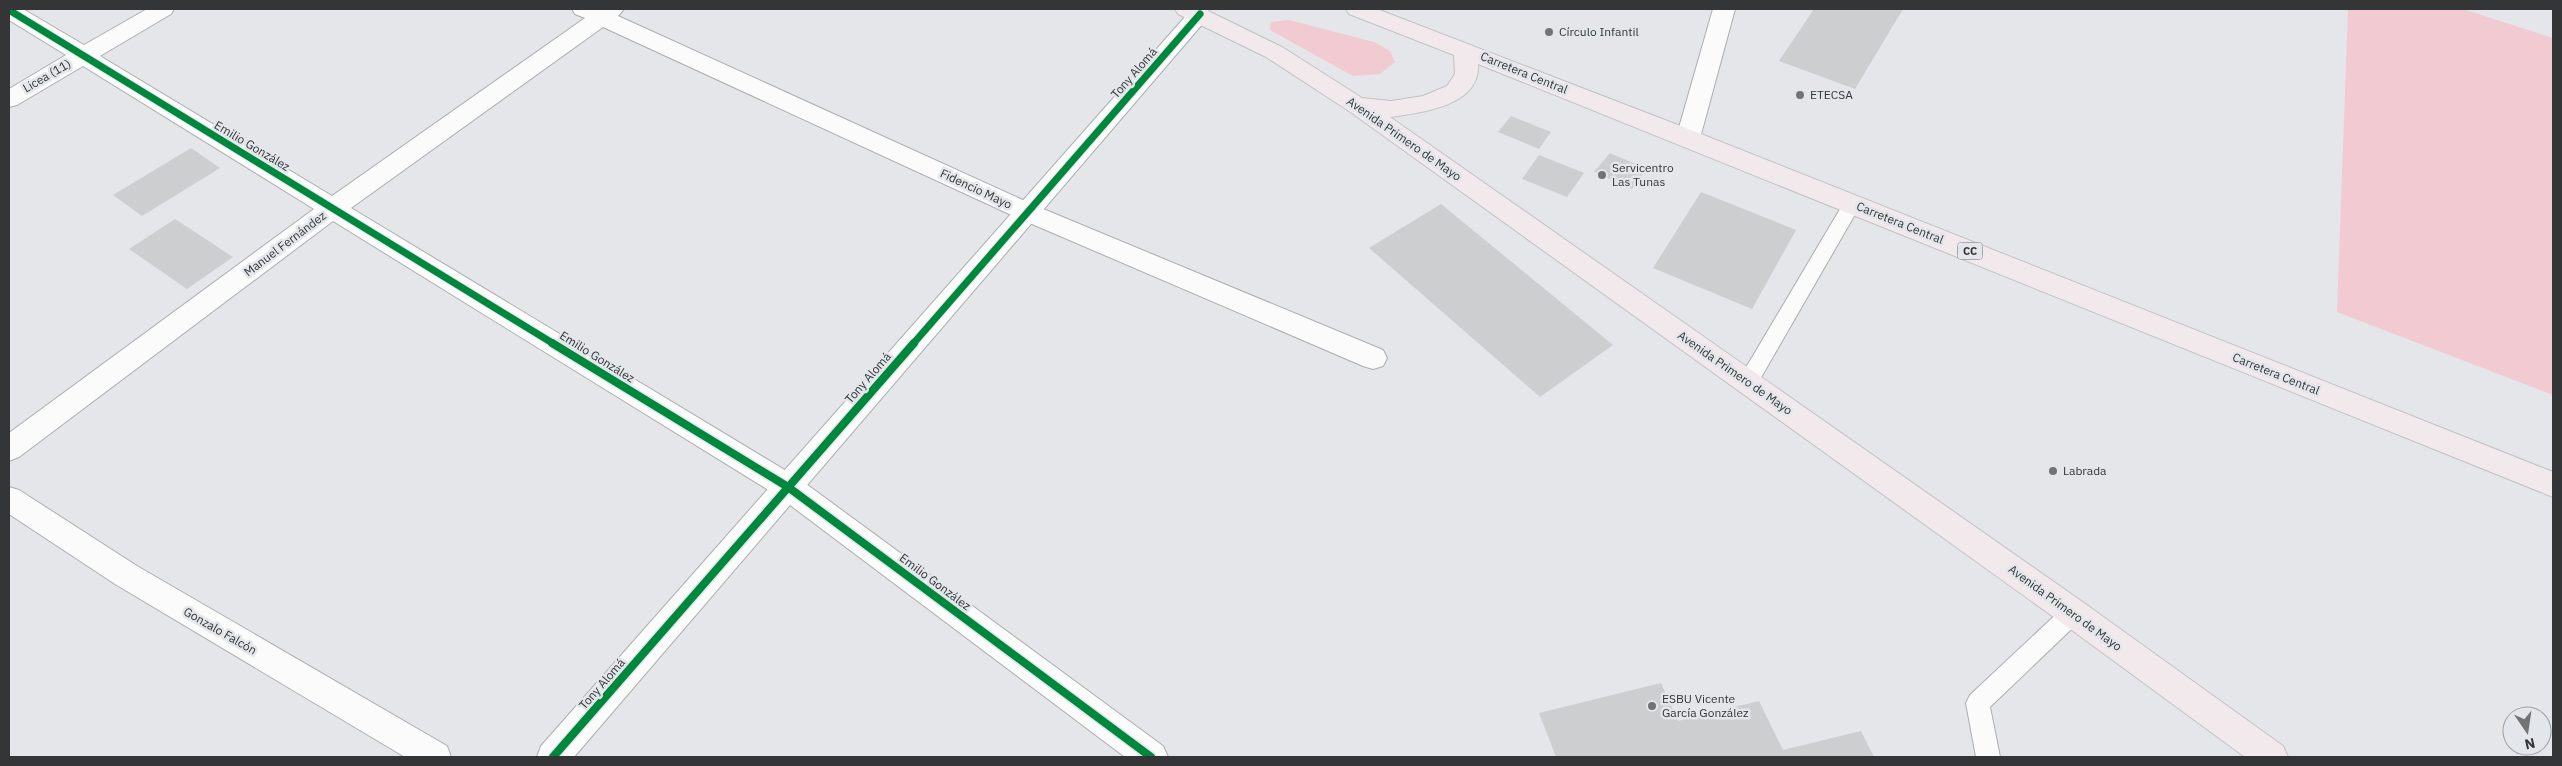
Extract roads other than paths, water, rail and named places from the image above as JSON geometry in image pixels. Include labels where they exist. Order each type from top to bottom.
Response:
[{"type":"main road","points":[[1344,9],[1382,14]]},
{"type":"main road","name":"CC","points":[[1357,9],[1382,14]]},
{"type":"main road","name":"Avenida Primero de Mayo","points":[[1199,11],[1274,52],[1357,105],[2073,613],[2271,757]]},
{"type":"main road","name":"Carretera Central","points":[[1382,14],[1465,50],[2553,485]]},
{"type":"main road","points":[[1357,105],[1391,109],[1427,103],[1454,92],[1467,75],[1465,50]]},
{"type":"street","name":"Licea (11)","points":[[9,99],[163,9]]},
{"type":"street","points":[[1688,138],[1724,9]]},
{"type":"street","name":"Emilio González","points":[[9,10],[788,487],[1151,757]]},
{"type":"street","name":"Tony Alomá","points":[[553,757],[1027,212],[1199,11]]},
{"type":"street","name":"Fidencio Mayo","points":[[599,12],[1027,212],[1373,358]]},
{"type":"street","name":"Manuel Fernández","points":[[9,449],[599,12]]},
{"type":"street","name":"Gonzalo Falcón","points":[[9,499],[126,575],[435,757]]},
{"type":"lane","points":[[1748,382],[1852,204]]},
{"type":"lane","points":[[1988,757],[1978,703],[2073,613]]},
{"type":"place","name":"Círculo Infantil","points":[[1549,32]]},
{"type":"place","name":"ETECSA","points":[[1800,95]]},
{"type":"place","name":"Servicentro Las Tunas","points":[[1602,175]]},
{"type":"place","name":"Labrada","points":[[2053,471]]},
{"type":"place","name":"ESBU Vicente García González","points":[[1652,706]]}]
